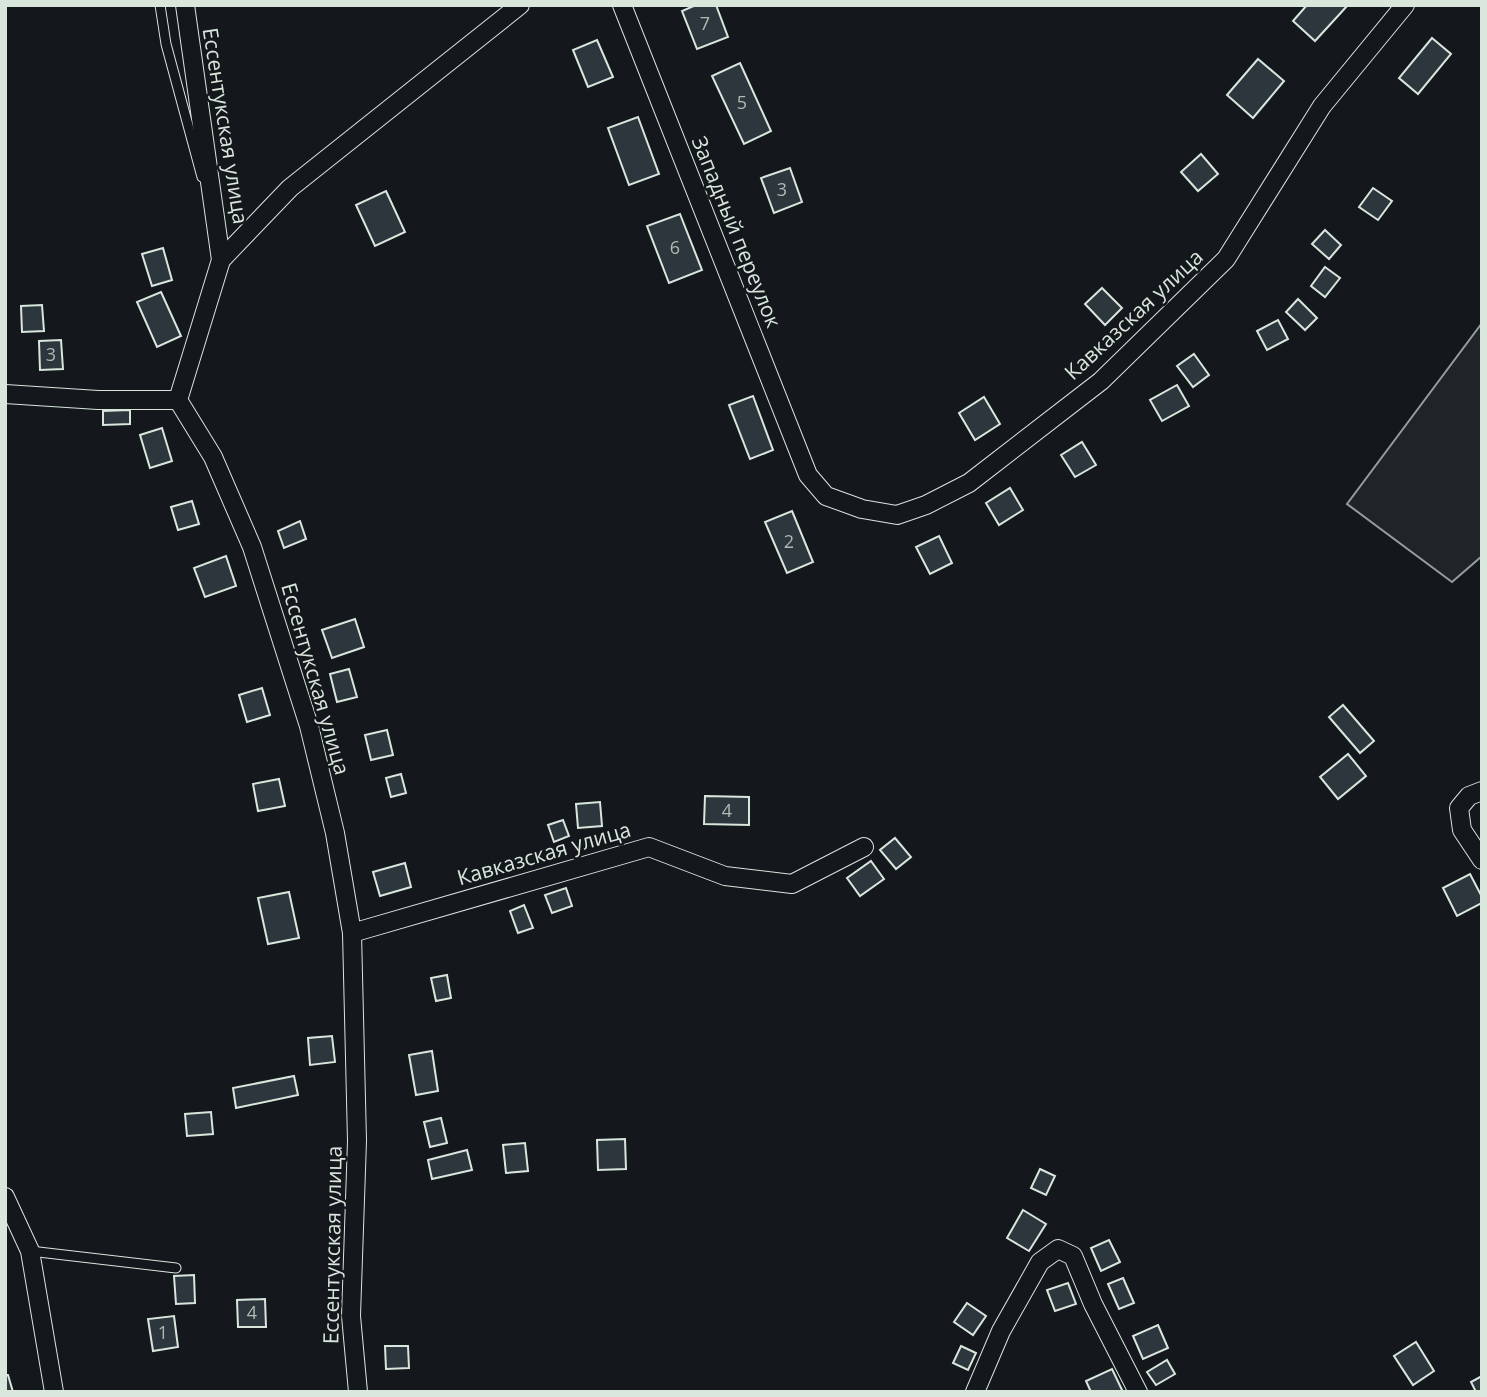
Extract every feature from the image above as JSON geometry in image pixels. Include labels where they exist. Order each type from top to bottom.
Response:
[{"type":"street","name":"Ессентукская улица","points":[[185,5],[222,260],[178,400],[213,457],[252,547],[309,726],[335,833],[352,933],[357,1141],[351,1316],[358,1392]]},
{"type":"street","points":[[222,260],[290,188],[520,5]]},
{"type":"street","name":"Западный переулок","points":[[622,5],[808,475]]},
{"type":"street","name":"Кавказская улица","points":[[808,475],[826,496],[862,509],[897,515],[926,505],[969,483],[1101,382],[1226,259],[1322,106],[1405,5]]},
{"type":"street","points":[[5,394],[98,400],[178,400]]},
{"type":"street","points":[[1482,791],[1469,796],[1459,808],[1462,830],[1482,860]]},
{"type":"street","name":"Кавказская улица","points":[[352,933],[649,847],[725,876],[792,884],[864,847]]},
{"type":"street","points":[[5,1197],[30,1251],[54,1392]]},
{"type":"street","points":[[975,1392],[1001,1331],[1040,1262],[1058,1249],[1073,1255],[1093,1304],[1139,1392]]},
{"type":"lane","points":[[160,5],[166,44],[204,186],[214,202]]},
{"type":"lane","points":[[30,1251],[176,1268]]},
{"type":"shaded area","points":[[1482,323],[1482,556],[1452,582],[1347,504]]},
{"type":"building","points":[[696,5],[716,5],[728,37],[697,49],[682,11]]},
{"type":"building","points":[[1307,5],[1347,6],[1315,41],[1293,21]]},
{"type":"building","points":[[1432,38],[1451,54],[1418,94],[1399,78]]},
{"type":"building","points":[[597,40],[613,77],[588,87],[573,50]]},
{"type":"building","points":[[1258,59],[1284,81],[1253,118],[1227,95]]},
{"type":"building","points":[[740,63],[771,131],[744,144],[712,76]]},
{"type":"building","points":[[638,117],[659,174],[629,185],[608,128]]},
{"type":"building","points":[[1201,154],[1218,174],[1198,191],[1181,172]]},
{"type":"building","points":[[790,168],[802,202],[774,213],[761,178]]},
{"type":"building","points":[[1373,188],[1392,201],[1378,220],[1359,207]]},
{"type":"building","points":[[386,191],[405,232],[375,246],[356,205]]},
{"type":"building","points":[[680,214],[702,270],[669,283],[647,226]]},
{"type":"building","points":[[1325,230],[1341,245],[1329,259],[1312,244]]},
{"type":"building","points":[[163,248],[172,280],[152,286],[142,254]]},
{"type":"building","points":[[1325,267],[1340,278],[1325,297],[1311,286]]},
{"type":"building","points":[[1102,288],[1122,308],[1105,325],[1085,304]]},
{"type":"building","points":[[161,292],[181,336],[157,347],[137,302]]},
{"type":"building","points":[[1298,299],[1317,318],[1305,330],[1286,312]]},
{"type":"building","points":[[42,305],[44,331],[22,332],[21,306]]},
{"type":"building","points":[[1278,320],[1288,339],[1267,350],[1257,331]]},
{"type":"building","points":[[61,340],[63,369],[40,370],[39,341]]},
{"type":"building","points":[[1194,354],[1209,375],[1193,387],[1177,366]]},
{"type":"building","points":[[1177,385],[1189,406],[1162,421],[1150,400]]},
{"type":"building","points":[[753,396],[773,450],[750,459],[729,405]]},
{"type":"building","points":[[984,397],[1000,424],[975,440],[959,413]]},
{"type":"building","points":[[130,410],[130,424],[103,425],[103,411]]},
{"type":"building","points":[[162,428],[172,461],[150,468],[140,435]]},
{"type":"building","points":[[1082,442],[1096,465],[1075,477],[1061,455]]},
{"type":"building","points":[[1010,488],[1023,510],[999,525],[986,503]]},
{"type":"building","points":[[192,501],[199,524],[178,530],[171,507]]},
{"type":"building","points":[[792,511],[813,562],[787,573],[765,522]]},
{"type":"building","points":[[300,521],[306,539],[284,548],[278,531]]},
{"type":"building","points":[[939,536],[952,563],[930,574],[916,547]]},
{"type":"building","points":[[226,556],[236,586],[205,597],[194,568]]},
{"type":"building","points":[[355,619],[364,647],[332,658],[322,630]]},
{"type":"building","points":[[349,669],[357,697],[337,702],[330,674]]},
{"type":"building","points":[[262,688],[270,715],[247,722],[239,695]]},
{"type":"building","points":[[1343,705],[1374,741],[1360,753],[1329,717]]},
{"type":"building","points":[[387,730],[393,755],[371,760],[365,735]]},
{"type":"building","points":[[1348,754],[1366,776],[1338,799],[1320,777]]},
{"type":"building","points":[[401,774],[406,793],[391,797],[386,778]]},
{"type":"building","points":[[279,779],[285,806],[258,811],[253,784]]},
{"type":"building","points":[[705,796],[749,797],[749,825],[704,824]]},
{"type":"building","points":[[600,802],[602,826],[578,828],[576,804]]},
{"type":"building","points":[[563,820],[569,836],[554,842],[548,825]]},
{"type":"building","points":[[895,838],[911,857],[896,869],[880,850]]},
{"type":"building","points":[[871,861],[884,879],[860,896],[847,878]]},
{"type":"building","points":[[405,863],[411,887],[380,896],[373,872]]},
{"type":"building","points":[[1470,874],[1482,897],[1482,903],[1457,916],[1443,888]]},
{"type":"building","points":[[566,888],[572,906],[552,913],[545,895]]},
{"type":"building","points":[[289,892],[299,938],[268,944],[258,898]]},
{"type":"building","points":[[524,905],[533,928],[518,933],[510,911]]},
{"type":"building","points":[[447,975],[451,998],[436,1001],[431,978]]},
{"type":"building","points":[[332,1036],[335,1062],[310,1065],[308,1038]]},
{"type":"building","points":[[432,1051],[438,1091],[416,1095],[409,1055]]},
{"type":"building","points":[[294,1076],[298,1095],[236,1108],[233,1088]]},
{"type":"building","points":[[211,1112],[213,1134],[187,1136],[185,1114]]},
{"type":"building","points":[[441,1118],[447,1143],[430,1147],[424,1122]]},
{"type":"building","points":[[625,1139],[626,1169],[598,1170],[597,1140]]},
{"type":"building","points":[[525,1143],[528,1171],[506,1173],[503,1145]]},
{"type":"building","points":[[467,1150],[472,1170],[432,1179],[428,1160]]},
{"type":"building","points":[[1040,1169],[1055,1176],[1046,1195],[1031,1188]]},
{"type":"building","points":[[1023,1210],[1046,1224],[1029,1251],[1007,1238]]},
{"type":"building","points":[[1109,1240],[1120,1262],[1101,1271],[1091,1248]]},
{"type":"building","points":[[194,1275],[195,1303],[176,1304],[174,1276]]},
{"type":"building","points":[[1123,1278],[1134,1303],[1119,1309],[1108,1284]]},
{"type":"building","points":[[1068,1283],[1076,1304],[1055,1311],[1047,1290]]},
{"type":"building","points":[[265,1299],[266,1327],[238,1327],[237,1300]]},
{"type":"building","points":[[967,1303],[986,1316],[973,1335],[954,1322]]},
{"type":"building","points":[[174,1316],[178,1347],[153,1351],[148,1319]]},
{"type":"building","points":[[1158,1325],[1168,1348],[1143,1359],[1133,1336]]},
{"type":"building","points":[[1416,1342],[1434,1371],[1413,1385],[1394,1356]]},
{"type":"building","points":[[385,1346],[408,1346],[409,1368],[386,1369]]},
{"type":"building","points":[[961,1346],[976,1353],[968,1370],[953,1363]]},
{"type":"building","points":[[1167,1360],[1175,1374],[1156,1385],[1147,1372]]},
{"type":"building","points":[[1112,1369],[1123,1392],[1091,1392],[1086,1381]]},
{"type":"building","points":[[5,1375],[8,1375],[13,1392],[5,1392]]},
{"type":"building","points":[[1482,1376],[1482,1392],[1476,1392],[1471,1382]]}]
